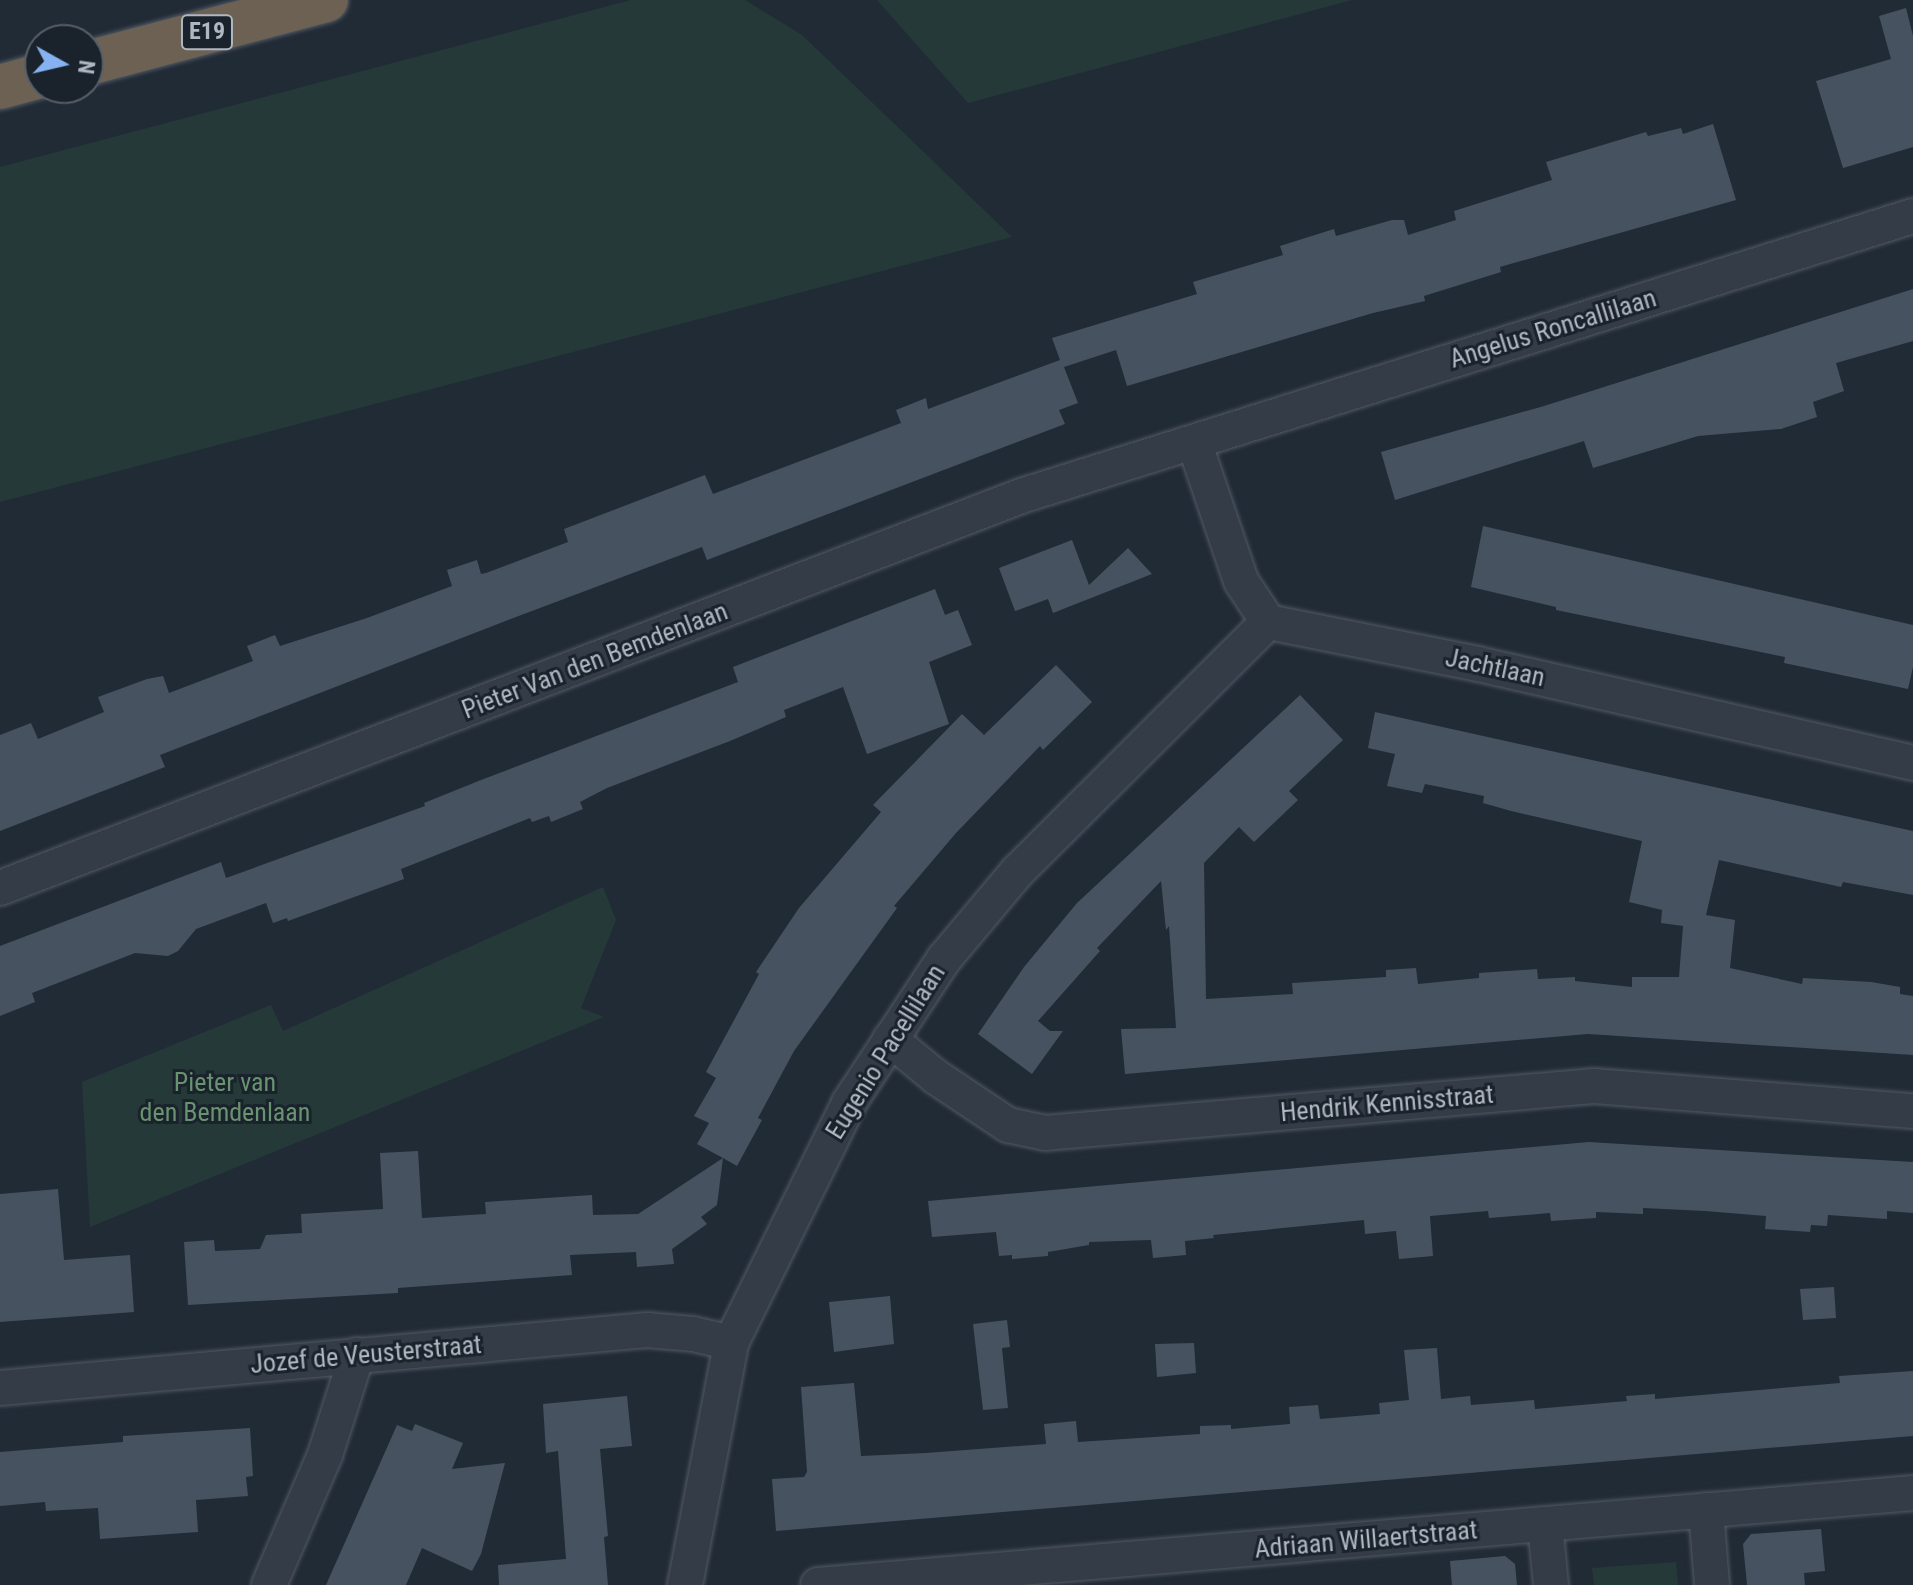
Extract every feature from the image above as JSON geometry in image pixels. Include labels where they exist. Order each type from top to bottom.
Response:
[{"type":"highway","name":"E19","points":[[104,59],[326,0]]},
{"type":"highway","points":[[0,87],[24,80]]},
{"type":"street","name":"Angelus Roncallilaan","points":[[1194,442],[1913,216]]},
{"type":"street","points":[[1194,442],[1241,581],[1268,622]]},
{"type":"street","name":"Pieter Van den Bemdenlaan","points":[[0,888],[1021,496],[1194,442]]},
{"type":"street","name":"Jachtlaan","points":[[1268,622],[1494,667],[1913,763]]},
{"type":"street","name":"Eugenio Pacellilaan","points":[[685,1585],[731,1343],[837,1125],[944,959],[1017,872],[1268,622]]},
{"type":"street","name":"Hendrik Kennisstraat","points":[[890,1039],[936,1077],[1008,1125],[1045,1133],[1594,1086],[1913,1111]]},
{"type":"street","name":"Jozef de Veusterstraat","points":[[0,1388],[647,1330],[731,1343]]},
{"type":"street","points":[[269,1585],[325,1455],[357,1355]]},
{"type":"street","name":"Adriaan Willaertstraat","points":[[818,1585],[1913,1493]]},
{"type":"street","points":[[1706,1510],[1712,1585]]},
{"type":"street","points":[[1545,1524],[1551,1585]]},
{"type":"green space","points":[[631,0],[745,0],[802,35],[1012,237],[0,502],[0,167]]},
{"type":"green space","points":[[877,0],[1352,0],[968,103]]},
{"type":"green space","name":"Pieter van den Bemdenlaan","points":[[603,887],[616,920],[581,1008],[604,1017],[90,1227],[82,1082],[271,1005],[283,1031]]},
{"type":"green space","points":[[1676,1562],[1678,1585],[1594,1585],[1592,1568]]},
{"type":"building","points":[[1906,8],[1913,36],[1913,147],[1843,168],[1816,81],[1891,59],[1879,16]]},
{"type":"building","points":[[1713,124],[1736,200],[1500,267],[1501,272],[1424,296],[1425,301],[1373,313],[1127,386],[1116,350],[1064,367],[1078,403],[1059,410],[1065,424],[707,560],[702,547],[503,622],[160,755],[165,767],[0,831],[0,735],[31,723],[38,739],[104,712],[98,697],[147,679],[163,676],[169,693],[253,661],[247,646],[275,635],[280,646],[452,586],[447,570],[477,560],[481,574],[486,573],[568,542],[564,529],[705,475],[713,494],[901,423],[896,410],[926,398],[928,409],[1060,360],[1052,338],[1197,294],[1193,282],[1283,255],[1280,246],[1334,229],[1336,236],[1392,220],[1404,220],[1408,235],[1456,220],[1454,211],[1552,180],[1546,162],[1646,132],[1648,136],[1681,128],[1683,134]]},
{"type":"building","points":[[1913,289],[1913,341],[1836,363],[1844,391],[1813,402],[1817,417],[1781,429],[1698,436],[1593,468],[1584,441],[1395,500],[1381,452],[1544,406]]},
{"type":"building","points":[[1483,526],[1913,625],[1913,667],[1908,689],[1784,663],[1785,657],[1556,610],[1556,607],[1471,587]]},
{"type":"building","points":[[1072,540],[1089,585],[1128,548],[1152,574],[1053,613],[1048,599],[1015,611],[999,568]]},
{"type":"building","points":[[935,589],[945,615],[958,610],[972,645],[929,662],[949,724],[867,754],[843,687],[784,710],[786,717],[730,741],[607,788],[580,802],[583,809],[551,822],[549,816],[532,822],[530,818],[401,869],[404,879],[288,921],[287,918],[273,923],[266,903],[196,929],[178,951],[168,956],[135,953],[32,993],[35,1002],[0,1016],[0,946],[221,862],[226,878],[425,806],[424,803],[481,780],[738,682],[733,667]]},
{"type":"building","points":[[1056,665],[1092,702],[1043,750],[1040,746],[956,833],[894,906],[897,908],[794,1051],[758,1118],[762,1120],[737,1166],[697,1144],[709,1123],[694,1116],[716,1078],[706,1072],[759,974],[756,972],[799,908],[881,812],[873,805],[962,714],[984,735]]},
{"type":"building","points":[[1300,695],[1343,740],[1289,791],[1298,800],[1254,842],[1239,827],[1204,863],[1206,999],[1293,994],[1292,983],[1386,977],[1386,970],[1416,968],[1418,984],[1479,978],[1479,973],[1537,969],[1538,979],[1575,977],[1575,981],[1632,987],[1632,977],[1679,977],[1683,926],[1661,923],[1662,910],[1629,902],[1642,841],[1511,811],[1483,803],[1484,796],[1425,784],[1422,793],[1387,786],[1395,754],[1368,748],[1375,712],[1913,831],[1913,895],[1843,882],[1841,887],[1719,860],[1706,915],[1735,920],[1730,968],[1802,984],[1803,978],[1900,987],[1900,994],[1913,996],[1913,1055],[1588,1034],[1125,1074],[1121,1029],[1176,1028],[1169,926],[1166,930],[1161,881],[1097,948],[1100,951],[1038,1021],[1050,1031],[1063,1031],[1032,1074],[978,1034],[1024,967],[1077,903]]},
{"type":"building","points":[[1589,1142],[1913,1162],[1913,1213],[1887,1211],[1887,1219],[1828,1215],[1827,1226],[1811,1225],[1810,1232],[1765,1229],[1766,1216],[1643,1208],[1643,1214],[1596,1212],[1596,1218],[1551,1221],[1550,1213],[1489,1218],[1488,1211],[1430,1216],[1433,1256],[1399,1259],[1396,1231],[1365,1234],[1364,1220],[1213,1235],[1214,1238],[1185,1241],[1186,1255],[1153,1258],[1151,1240],[1089,1242],[1089,1245],[1048,1252],[1048,1256],[1012,1259],[1012,1255],[999,1256],[996,1232],[932,1237],[928,1201]]},
{"type":"building","points":[[418,1151],[422,1218],[486,1214],[485,1202],[592,1195],[593,1215],[638,1214],[723,1158],[717,1205],[701,1217],[707,1224],[672,1249],[674,1264],[637,1267],[636,1252],[570,1255],[572,1275],[398,1288],[398,1293],[188,1305],[184,1242],[214,1240],[215,1251],[260,1249],[266,1235],[302,1233],[301,1214],[383,1209],[380,1153]]},
{"type":"building","points":[[58,1189],[64,1260],[130,1255],[134,1312],[0,1322],[0,1194]]},
{"type":"building","points":[[1834,1287],[1836,1318],[1803,1320],[1800,1289]]},
{"type":"building","points":[[890,1296],[894,1344],[834,1352],[829,1302]]},
{"type":"building","points":[[1007,1320],[1010,1347],[1002,1348],[1008,1408],[983,1410],[973,1324]]},
{"type":"building","points":[[1194,1343],[1196,1373],[1157,1377],[1155,1344]]},
{"type":"building","points":[[1437,1348],[1441,1399],[1470,1396],[1471,1405],[1534,1400],[1535,1409],[1627,1401],[1626,1396],[1655,1394],[1655,1399],[1840,1383],[1839,1376],[1913,1371],[1913,1436],[776,1531],[772,1479],[804,1477],[807,1472],[801,1387],[854,1383],[861,1456],[926,1453],[1046,1444],[1044,1424],[1076,1421],[1078,1442],[1200,1434],[1200,1426],[1231,1425],[1231,1429],[1290,1424],[1289,1407],[1318,1405],[1320,1419],[1380,1414],[1379,1403],[1409,1400],[1404,1350]]},
{"type":"building","points":[[627,1396],[632,1446],[600,1449],[608,1536],[604,1537],[608,1585],[499,1585],[498,1565],[566,1559],[558,1451],[546,1453],[543,1404]]},
{"type":"building","points":[[415,1424],[463,1443],[452,1469],[505,1463],[481,1554],[472,1571],[422,1548],[406,1585],[326,1585],[397,1425],[412,1431]]},
{"type":"building","points":[[250,1428],[253,1476],[246,1477],[248,1496],[196,1500],[198,1532],[100,1539],[98,1508],[46,1511],[45,1502],[0,1506],[0,1452],[123,1442],[123,1436]]},
{"type":"building","points":[[1821,1529],[1825,1571],[1804,1573],[1805,1585],[1747,1585],[1743,1544],[1751,1534]]},
{"type":"building","points":[[1505,1556],[1515,1564],[1517,1585],[1452,1585],[1450,1561]]}]
